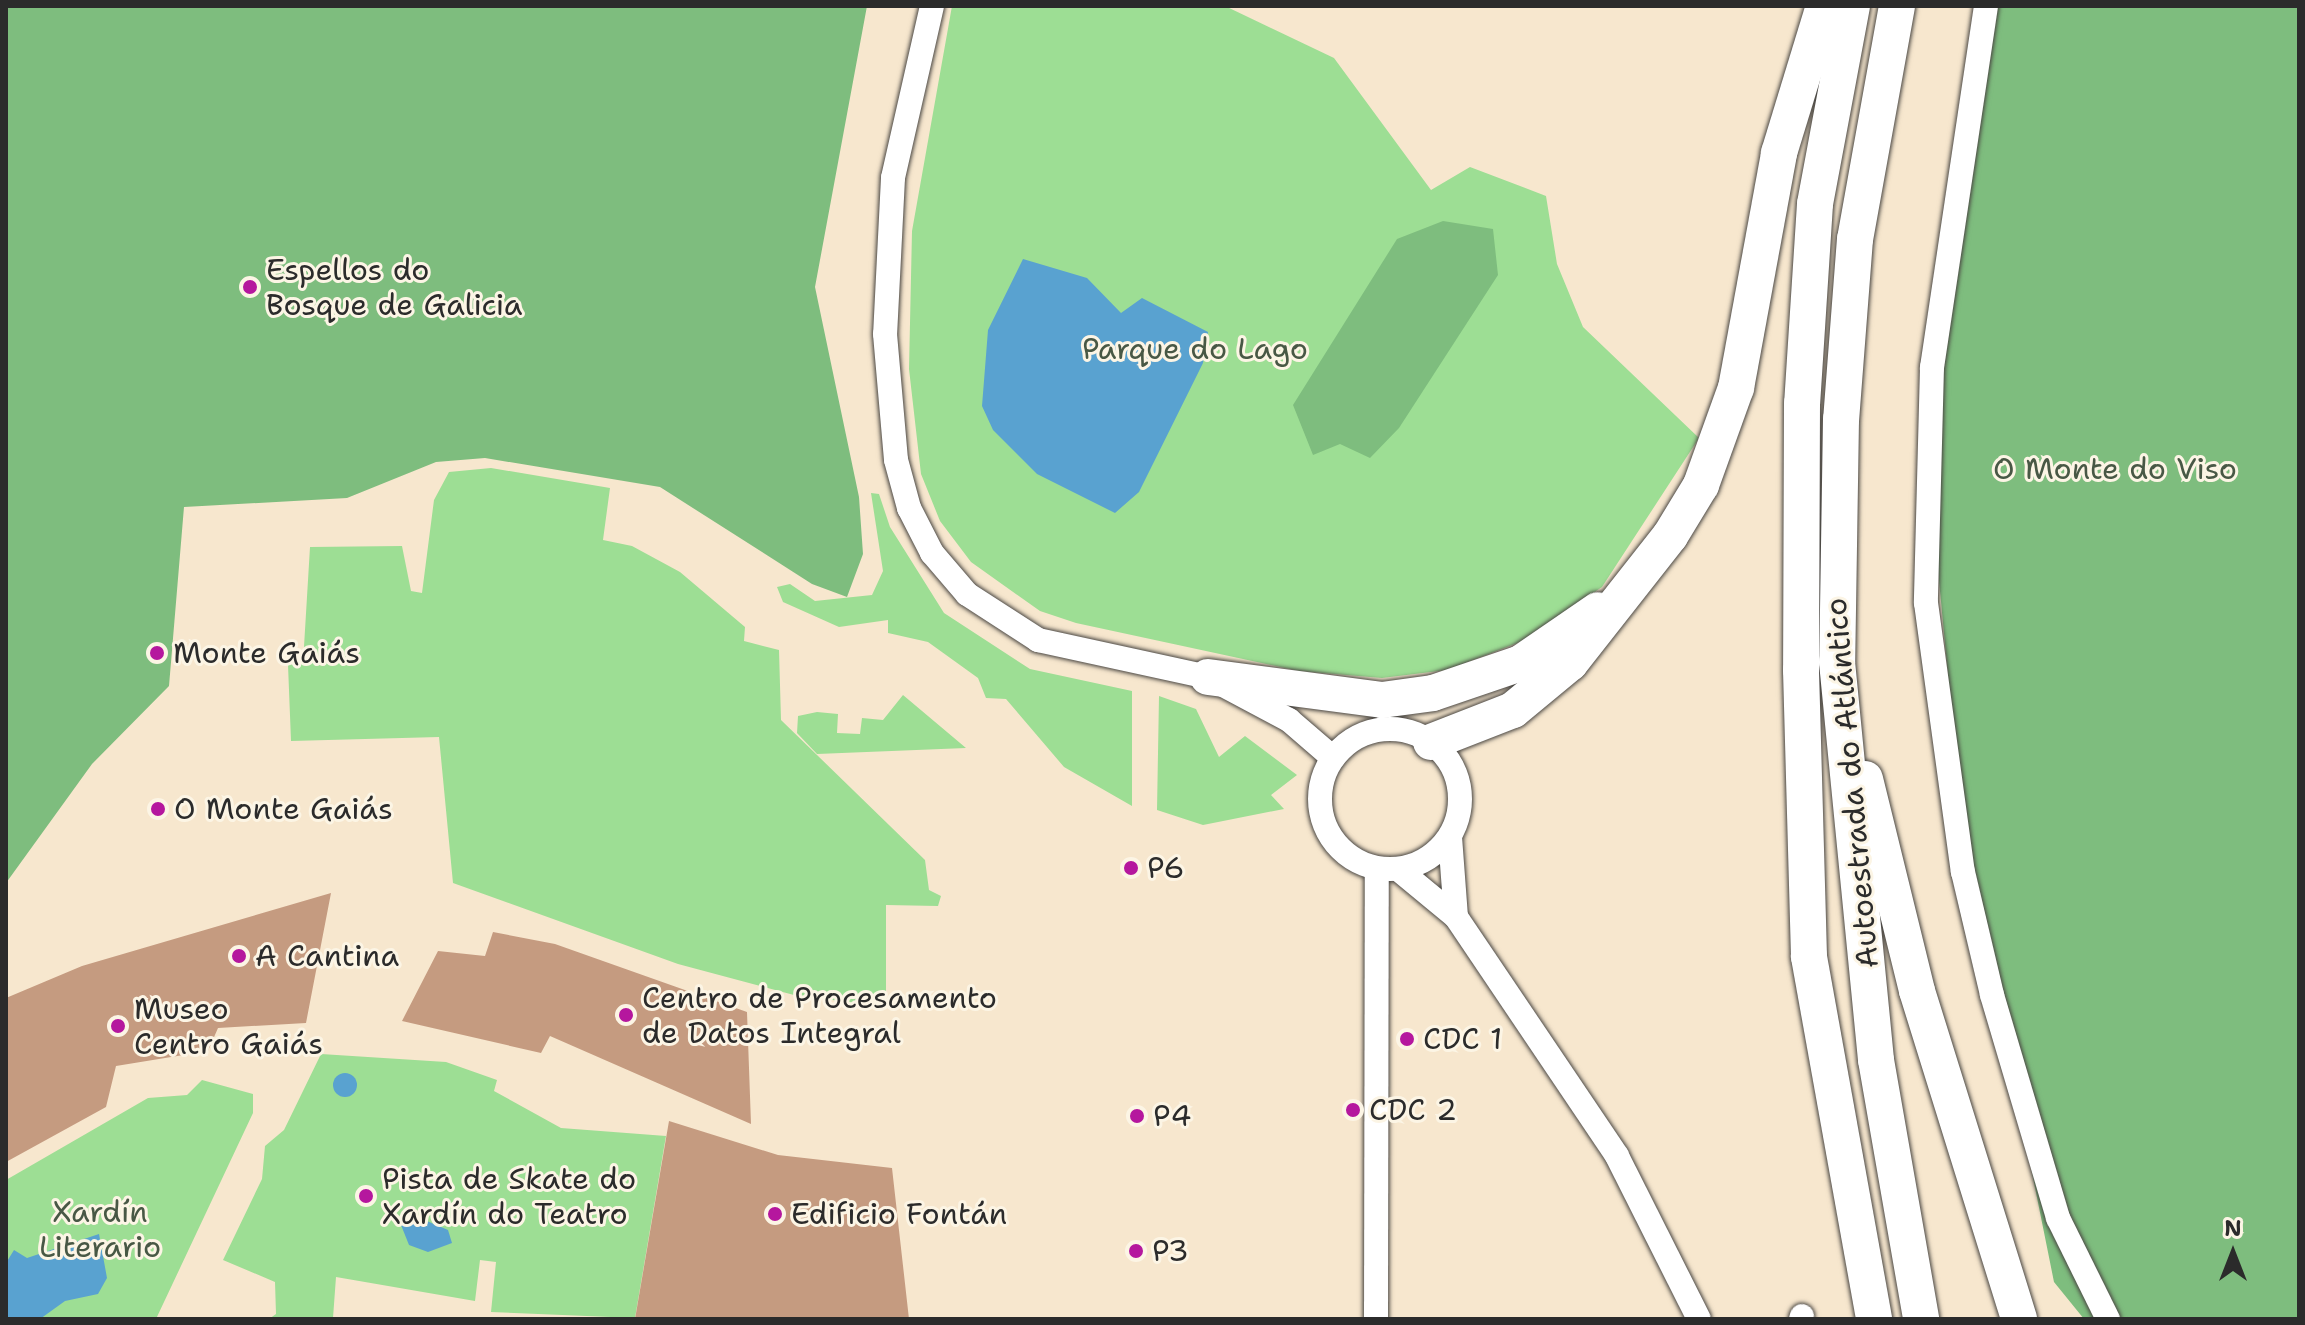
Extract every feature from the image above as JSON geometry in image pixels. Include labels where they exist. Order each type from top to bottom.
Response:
[{"type":"highway","points":[[1431,742],[1513,710],[1570,663],[1632,587],[1701,485],[1736,388],[1779,153],[1824,6]]},
{"type":"highway","name":"Autoestrada do Atlántico","points":[[1852,6],[1815,204],[1802,403],[1801,670],[1809,957],[1874,1319]]},
{"type":"highway","name":"Autoestrada do Atlántico","points":[[1897,6],[1855,239],[1841,419],[1837,662],[1876,1060],[1921,1319]]},
{"type":"highway","points":[[1208,677],[1382,700],[1433,693],[1521,663],[1632,587]]},
{"type":"highway","points":[[1837,662],[1917,991],[2019,1319]]},
{"type":"street","points":[[932,6],[893,178],[887,258],[891,414],[909,508],[932,553],[967,594],[1000,619],[1075,652],[1208,677],[1289,720],[1333,758]]},
{"type":"street","points":[[1986,6],[1932,367],[1926,603],[1963,872],[1992,995],[2058,1218],[2108,1319]]},
{"type":"street","points":[[1456,917],[1450,837],[1460,796],[1456,775],[1431,742],[1390,729],[1348,742],[1333,758],[1322,780],[1325,827],[1337,846],[1387,869],[1456,917],[1640,1194],[1699,1319]]},
{"type":"street","points":[[1387,869],[1418,864],[1450,837]]},
{"type":"street","points":[[1376,1319],[1387,869]]},
{"type":"green space","points":[[6,6],[867,6],[815,287],[859,497],[863,554],[847,597],[812,584],[660,487],[485,458],[436,462],[347,498],[184,507],[169,686],[92,764],[6,883]]},
{"type":"green space","name":"Parque do Lago","points":[[952,6],[1225,6],[1334,58],[1431,190],[1470,167],[1546,196],[1557,264],[1583,327],[1699,438],[1602,587],[1520,642],[1447,670],[1382,678],[1299,671],[1076,623],[1040,611],[971,562],[940,521],[921,474],[909,369],[912,231]]},
{"type":"green space","name":"O Monte do Viso","points":[[1994,6],[2299,6],[2299,1319],[2084,1319],[2054,1282],[2023,1128],[1976,971],[1929,475]]},
{"type":"green space","points":[[1443,221],[1493,229],[1498,275],[1399,428],[1370,458],[1340,444],[1313,455],[1293,405],[1397,239]]},
{"type":"green space","points":[[491,468],[610,488],[603,540],[632,546],[680,572],[745,627],[744,641],[779,650],[781,720],[925,860],[929,890],[941,896],[938,906],[886,905],[886,1007],[794,995],[678,964],[453,883],[439,737],[291,741],[288,665],[303,663],[310,547],[402,546],[411,591],[422,593],[434,500],[449,472]]},
{"type":"green space","points":[[871,493],[879,494],[890,527],[944,613],[1030,669],[1132,691],[1132,806],[1064,767],[1006,699],[986,698],[978,678],[928,642],[888,633],[888,620],[839,627],[783,602],[777,587],[790,584],[815,601],[872,595],[883,571]]},
{"type":"green space","points":[[903,695],[966,748],[817,754],[797,733],[798,716],[817,712],[838,714],[837,733],[860,734],[862,718],[883,720]]},
{"type":"green space","points":[[1159,696],[1196,709],[1219,757],[1245,736],[1297,775],[1271,795],[1284,809],[1203,825],[1157,810]]},
{"type":"green space","points":[[321,1054],[446,1062],[497,1080],[494,1091],[561,1128],[666,1136],[635,1318],[491,1312],[496,1262],[480,1260],[475,1301],[336,1277],[333,1318],[269,1319],[276,1314],[275,1282],[223,1260],[262,1179],[265,1146],[284,1130]]},
{"type":"green space","name":"Xardín Literario","points":[[202,1080],[253,1094],[253,1113],[156,1319],[6,1319],[6,1180],[148,1098],[187,1095]]},
{"type":"water","points":[[1023,259],[1087,278],[1121,313],[1142,298],[1208,332],[1203,363],[1139,492],[1115,513],[1037,474],[993,430],[982,406],[988,330]]},
{"type":"water","points":[[345,1073],[356,1080],[357,1085],[350,1096],[345,1097],[334,1090],[333,1085],[340,1074]]},
{"type":"water","points":[[408,1213],[448,1230],[452,1243],[428,1252],[409,1245],[401,1225]]},
{"type":"water","points":[[99,1234],[107,1278],[98,1294],[65,1301],[40,1319],[6,1319],[6,1263],[14,1250],[27,1258]]},
{"type":"building","name":"Museo Centro Gaiás","points":[[331,893],[306,1023],[218,1028],[208,1051],[116,1066],[106,1107],[6,1162],[6,998],[82,966]]},
{"type":"building","points":[[493,932],[555,944],[747,1012],[751,1124],[550,1036],[541,1053],[402,1021],[438,951],[485,956]]},
{"type":"building","name":"Edificio Fontán","points":[[669,1121],[778,1155],[892,1168],[909,1319],[635,1319]]},
{"type":"place","name":"Espellos do Bosque de Galicia","points":[[250,287]]},
{"type":"place","name":"Monte Gaiás","points":[[157,653]]},
{"type":"place","name":"O Monte Gaiás","points":[[158,809]]},
{"type":"place","name":"P6","points":[[1131,868]]},
{"type":"place","name":"A Cantina","points":[[239,956]]},
{"type":"place","name":"Centro de Procesamento de Datos Integral","points":[[626,1015]]},
{"type":"place","name":"Museo Centro Gaiás","points":[[118,1026]]},
{"type":"place","name":"CDC 1","points":[[1407,1039]]},
{"type":"place","name":"CDC 2","points":[[1353,1110]]},
{"type":"place","name":"P4","points":[[1137,1116]]},
{"type":"place","name":"Pista de Skate do Xardín do Teatro","points":[[366,1196]]},
{"type":"place","name":"Edificio Fontán","points":[[775,1214]]},
{"type":"place","name":"P3","points":[[1136,1251]]}]
